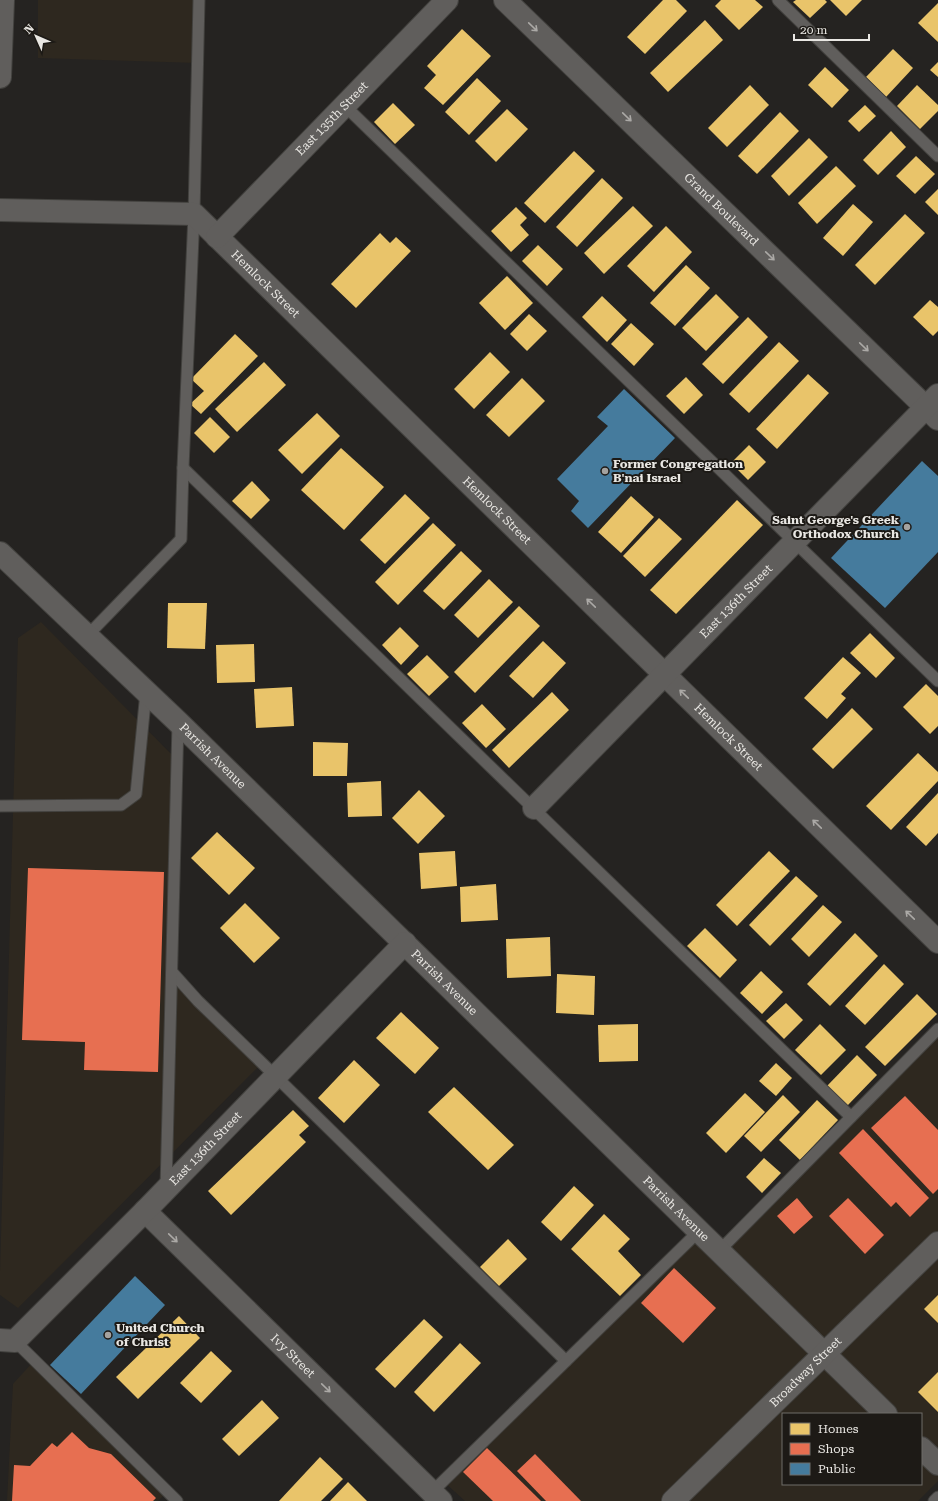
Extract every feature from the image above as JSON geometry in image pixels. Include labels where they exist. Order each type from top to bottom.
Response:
[{"type":"street","points":[[0,77],[3,0]]},
{"type":"street","name":"East 135th Street","points":[[217,237],[447,0]]},
{"type":"street","name":"Grand Boulevard","points":[[505,0],[934,407]]},
{"type":"street","points":[[0,210],[194,214]]},
{"type":"street","name":"Hemlock Street","points":[[194,214],[938,942]]},
{"type":"street","name":"East 136th Street","points":[[534,808],[795,542],[934,407]]},
{"type":"street","name":"Parrish Avenue","points":[[0,553],[178,722],[885,1413]]},
{"type":"street","name":"East 136th Street","points":[[7,1341],[145,1211],[405,943]]},
{"type":"street","name":"Ivy Street","points":[[145,1211],[437,1497]]},
{"type":"street","name":"Broadway Street","points":[[673,1501],[938,1243]]},
{"type":"street","points":[[922,1449],[938,1464]]},
{"type":"lane","points":[[88,635],[181,539],[194,214],[199,0]]},
{"type":"lane","points":[[778,0],[938,156]]},
{"type":"lane","points":[[344,106],[938,681]]},
{"type":"lane","points":[[183,468],[851,1117]]},
{"type":"lane","points":[[0,806],[121,805],[136,794],[146,692]]},
{"type":"lane","points":[[166,1189],[178,722]]},
{"type":"lane","points":[[172,972],[198,1001],[566,1361]]},
{"type":"lane","points":[[719,1251],[938,1029]]},
{"type":"lane","points":[[437,1497],[566,1361],[699,1231]]},
{"type":"lane","points":[[7,1341],[177,1501]]},
{"type":"lane","points":[[934,1501],[938,1497]]},
{"type":"shaded area","points":[[38,0],[199,0],[198,63],[38,58]]},
{"type":"shaded area","points":[[41,622],[177,760],[172,972],[262,1063],[18,1308],[0,1295],[0,1272],[18,638]]},
{"type":"shaded area","points":[[938,1029],[938,1481],[918,1501],[465,1501],[443,1481],[684,1246],[735,1235]]},
{"type":"shaded area","points":[[34,1361],[167,1492],[158,1501],[7,1501],[13,1384]]},
{"type":"building: Homes","points":[[663,0],[676,0],[687,11],[645,54],[627,37]]},
{"type":"building: Homes","points":[[721,0],[755,0],[763,7],[739,30],[715,6]]},
{"type":"building: Homes","points":[[796,0],[825,0],[827,2],[810,18],[793,2]]},
{"type":"building: Homes","points":[[830,0],[862,0],[846,16]]},
{"type":"building: Homes","points":[[938,3],[938,42],[918,23]]},
{"type":"building: Homes","points":[[705,20],[723,40],[668,92],[650,73]]},
{"type":"building: Homes","points":[[462,29],[491,56],[443,105],[424,88],[436,75],[427,66]]},
{"type":"building: Homes","points":[[893,49],[913,68],[886,97],[866,77]]},
{"type":"building: Homes","points":[[938,62],[938,77],[930,70]]},
{"type":"building: Homes","points":[[825,67],[849,90],[832,108],[808,85]]},
{"type":"building: Homes","points":[[477,78],[501,101],[469,135],[445,112]]},
{"type":"building: Homes","points":[[750,85],[769,105],[727,147],[708,128]]},
{"type":"building: Homes","points":[[917,85],[938,105],[938,111],[920,129],[897,106]]},
{"type":"building: Homes","points":[[393,103],[415,125],[395,144],[374,122]]},
{"type":"building: Homes","points":[[865,105],[876,116],[859,132],[848,121]]},
{"type":"building: Homes","points":[[507,109],[528,129],[496,162],[475,141]]},
{"type":"building: Homes","points":[[780,112],[799,131],[757,174],[738,156]]},
{"type":"building: Homes","points":[[891,131],[906,147],[878,175],[863,160]]},
{"type":"building: Homes","points":[[809,138],[828,157],[789,196],[771,176]]},
{"type":"building: Homes","points":[[574,151],[595,171],[545,223],[524,203]]},
{"type":"building: Homes","points":[[916,156],[935,174],[915,194],[896,176]]},
{"type":"building: Homes","points":[[836,166],[856,186],[817,224],[798,203]]},
{"type":"building: Homes","points":[[602,178],[623,198],[577,247],[556,227]]},
{"type":"building: Homes","points":[[938,189],[938,215],[925,202]]},
{"type":"building: Homes","points":[[853,204],[873,222],[843,256],[823,238]]},
{"type":"building: Homes","points":[[633,206],[653,226],[604,274],[584,253]]},
{"type":"building: Homes","points":[[516,207],[527,218],[520,225],[529,235],[511,252],[491,231]]},
{"type":"building: Homes","points":[[905,214],[925,233],[875,285],[855,265]]},
{"type":"building: Homes","points":[[666,226],[692,252],[654,292],[627,266]]},
{"type":"building: Homes","points":[[380,233],[390,243],[396,237],[411,251],[356,308],[331,284]]},
{"type":"building: Homes","points":[[538,245],[563,269],[547,286],[522,261]]},
{"type":"building: Homes","points":[[686,265],[710,288],[675,326],[650,303]]},
{"type":"building: Homes","points":[[507,276],[533,303],[505,330],[479,303]]},
{"type":"building: Homes","points":[[716,294],[739,317],[706,351],[682,328]]},
{"type":"building: Homes","points":[[602,296],[627,320],[607,342],[582,317]]},
{"type":"building: Homes","points":[[930,300],[938,307],[938,331],[933,336],[913,317]]},
{"type":"building: Homes","points":[[529,314],[547,331],[527,351],[510,334]]},
{"type":"building: Homes","points":[[748,317],[768,337],[723,384],[702,364]]},
{"type":"building: Homes","points":[[631,323],[654,344],[634,366],[611,344]]},
{"type":"building: Homes","points":[[235,334],[258,356],[201,414],[190,404],[204,391],[191,379]]},
{"type":"building: Homes","points":[[779,342],[799,361],[749,413],[729,394]]},
{"type":"building: Homes","points":[[490,352],[510,372],[474,409],[454,389]]},
{"type":"building: Homes","points":[[264,362],[286,385],[237,432],[215,409]]},
{"type":"building: Homes","points":[[808,374],[829,393],[777,449],[756,429]]},
{"type":"building: Homes","points":[[686,377],[703,395],[684,414],[666,396]]},
{"type":"building: Homes","points":[[522,378],[545,401],[509,437],[486,415]]},
{"type":"building: Homes","points":[[317,413],[340,436],[302,474],[278,450]]},
{"type":"building: Homes","points":[[210,417],[230,437],[214,453],[194,433]]},
{"type":"building: Homes","points":[[749,445],[766,462],[748,480],[731,463]]},
{"type":"building: Homes","points":[[341,448],[384,487],[344,530],[301,490]]},
{"type":"building: Homes","points":[[252,481],[270,500],[251,519],[232,501]]},
{"type":"building: Homes","points":[[405,494],[430,518],[385,564],[360,540]]},
{"type":"building: Homes","points":[[631,496],[654,517],[621,553],[598,532]]},
{"type":"building: Homes","points":[[737,500],[763,525],[676,614],[650,590]]},
{"type":"building: Homes","points":[[659,518],[682,539],[645,577],[623,556]]},
{"type":"building: Homes","points":[[433,523],[456,545],[398,605],[375,582]]},
{"type":"building: Homes","points":[[461,551],[482,571],[444,610],[423,591]]},
{"type":"building: Homes","points":[[489,579],[513,602],[478,638],[454,615]]},
{"type":"building: Homes","points":[[168,603],[207,603],[205,649],[167,648]]},
{"type":"building: Homes","points":[[519,606],[540,626],[475,693],[454,672]]},
{"type":"building: Homes","points":[[400,627],[419,646],[401,665],[382,645]]},
{"type":"building: Homes","points":[[870,633],[895,658],[876,678],[850,653]]},
{"type":"building: Homes","points":[[543,641],[566,663],[533,698],[509,676]]},
{"type":"building: Homes","points":[[254,644],[255,682],[217,683],[216,645]]},
{"type":"building: Homes","points":[[427,655],[449,677],[429,696],[407,674]]},
{"type":"building: Homes","points":[[843,657],[861,673],[841,694],[846,698],[827,719],[804,698]]},
{"type":"building: Homes","points":[[926,684],[938,696],[938,726],[930,734],[903,707]]},
{"type":"building: Homes","points":[[292,687],[294,726],[256,728],[254,689]]},
{"type":"building: Homes","points":[[552,692],[569,710],[509,768],[492,750]]},
{"type":"building: Homes","points":[[482,704],[506,729],[486,748],[462,723]]},
{"type":"building: Homes","points":[[852,708],[873,729],[833,769],[812,749]]},
{"type":"building: Homes","points":[[313,742],[348,743],[347,776],[313,776]]},
{"type":"building: Homes","points":[[918,753],[938,772],[938,781],[891,830],[866,806]]},
{"type":"building: Homes","points":[[381,781],[382,816],[348,817],[347,783]]},
{"type":"building: Homes","points":[[419,790],[445,816],[418,844],[392,818]]},
{"type":"building: Homes","points":[[938,793],[938,833],[926,846],[906,827]]},
{"type":"building: Homes","points":[[217,832],[255,868],[229,895],[191,858]]},
{"type":"building: Homes","points":[[455,851],[457,886],[421,889],[419,853]]},
{"type":"building: Homes","points":[[769,851],[790,871],[737,926],[716,905]]},
{"type":"building: Homes","points":[[796,876],[818,896],[770,946],[749,925]]},
{"type":"building: Homes","points":[[496,884],[498,920],[461,922],[460,887]]},
{"type":"building: Homes","points":[[245,903],[280,938],[254,963],[220,928]]},
{"type":"building: Homes","points":[[823,905],[842,922],[809,957],[791,939]]},
{"type":"building: Homes","points":[[705,928],[737,960],[720,978],[687,946]]},
{"type":"building: Homes","points":[[855,933],[878,956],[830,1006],[807,984]]},
{"type":"building: Homes","points":[[550,937],[551,976],[507,978],[506,939]]},
{"type":"building: Homes","points":[[884,964],[904,984],[865,1025],[845,1006]]},
{"type":"building: Homes","points":[[761,971],[783,992],[762,1014],[740,993]]},
{"type":"building: Homes","points":[[557,974],[595,976],[594,1015],[556,1013]]},
{"type":"building: Homes","points":[[917,994],[937,1014],[885,1066],[865,1047]]},
{"type":"building: Homes","points":[[786,1003],[803,1020],[784,1039],[766,1021]]},
{"type":"building: Homes","points":[[401,1012],[439,1048],[415,1074],[376,1038]]},
{"type":"building: Homes","points":[[638,1024],[638,1061],[599,1062],[598,1025]]},
{"type":"building: Homes","points":[[820,1024],[846,1050],[821,1075],[795,1050]]},
{"type":"building: Homes","points":[[857,1055],[877,1075],[847,1106],[827,1086]]},
{"type":"building: Homes","points":[[354,1060],[380,1085],[344,1123],[318,1098]]},
{"type":"building: Homes","points":[[776,1063],[792,1078],[776,1096],[759,1081]]},
{"type":"building: Homes","points":[[454,1087],[514,1145],[488,1170],[428,1112]]},
{"type":"building: Homes","points":[[745,1093],[765,1112],[726,1153],[706,1133]]},
{"type":"building: Homes","points":[[783,1095],[800,1112],[761,1152],[744,1136]]},
{"type":"building: Homes","points":[[817,1100],[838,1120],[800,1160],[779,1140]]},
{"type":"building: Homes","points":[[293,1110],[309,1126],[299,1135],[306,1142],[231,1215],[208,1191]]},
{"type":"building: Homes","points":[[764,1158],[781,1173],[762,1193],[746,1177]]},
{"type":"building: Homes","points":[[574,1186],[594,1205],[561,1241],[541,1222]]},
{"type":"building: Homes","points":[[604,1214],[630,1239],[618,1251],[641,1275],[620,1296],[571,1249]]},
{"type":"building: Homes","points":[[508,1239],[527,1259],[499,1286],[480,1267]]},
{"type":"building: Homes","points":[[938,1295],[938,1323],[924,1309]]},
{"type":"building: Homes","points":[[179,1316],[200,1338],[138,1399],[116,1377]]},
{"type":"building: Homes","points":[[424,1319],[443,1337],[395,1388],[375,1369]]},
{"type":"building: Homes","points":[[460,1343],[481,1363],[434,1412],[414,1392]]},
{"type":"building: Homes","points":[[211,1351],[232,1371],[201,1403],[180,1383]]},
{"type":"building: Homes","points":[[938,1372],[938,1412],[918,1392]]},
{"type":"building: Homes","points":[[262,1400],[279,1418],[239,1456],[222,1439]]},
{"type":"building: Homes","points":[[320,1457],[343,1479],[321,1501],[279,1501]]},
{"type":"building: Homes","points":[[348,1482],[367,1501],[330,1501]]},
{"type":"building: Shops","points":[[28,868],[164,872],[158,1072],[84,1070],[85,1042],[22,1040]]},
{"type":"building: Shops","points":[[905,1096],[938,1130],[938,1189],[933,1194],[871,1128]]},
{"type":"building: Shops","points":[[863,1129],[929,1198],[910,1217],[896,1202],[891,1207],[839,1153]]},
{"type":"building: Shops","points":[[797,1198],[813,1217],[794,1234],[777,1216]]},
{"type":"building: Shops","points":[[848,1198],[884,1235],[865,1254],[829,1216]]},
{"type":"building: Shops","points":[[674,1268],[716,1308],[683,1343],[641,1303]]},
{"type":"building: Shops","points":[[72,1432],[89,1448],[111,1454],[156,1498],[153,1501],[12,1501],[14,1465],[30,1466],[52,1443],[57,1447]]},
{"type":"building: Shops","points":[[487,1448],[541,1501],[493,1501],[463,1472]]},
{"type":"building: Shops","points":[[535,1454],[581,1501],[546,1501],[517,1471]]},
{"type":"building: Public","points":[[624,389],[675,438],[588,528],[571,511],[579,501],[557,479],[608,426],[597,417]]},
{"type":"building: Public","points":[[922,461],[938,476],[938,552],[885,608],[831,558]]},
{"type":"building: Public","name":"United Church of Christ","points":[[135,1276],[165,1305],[81,1394],[50,1365]]},
{"type":"place","name":"Former Congregation B'nai Israel","points":[[605,471]]},
{"type":"place","name":"Saint George's Greek Orthodox Church","points":[[907,527]]},
{"type":"place","name":"United Church of Christ","points":[[108,1335]]}]
